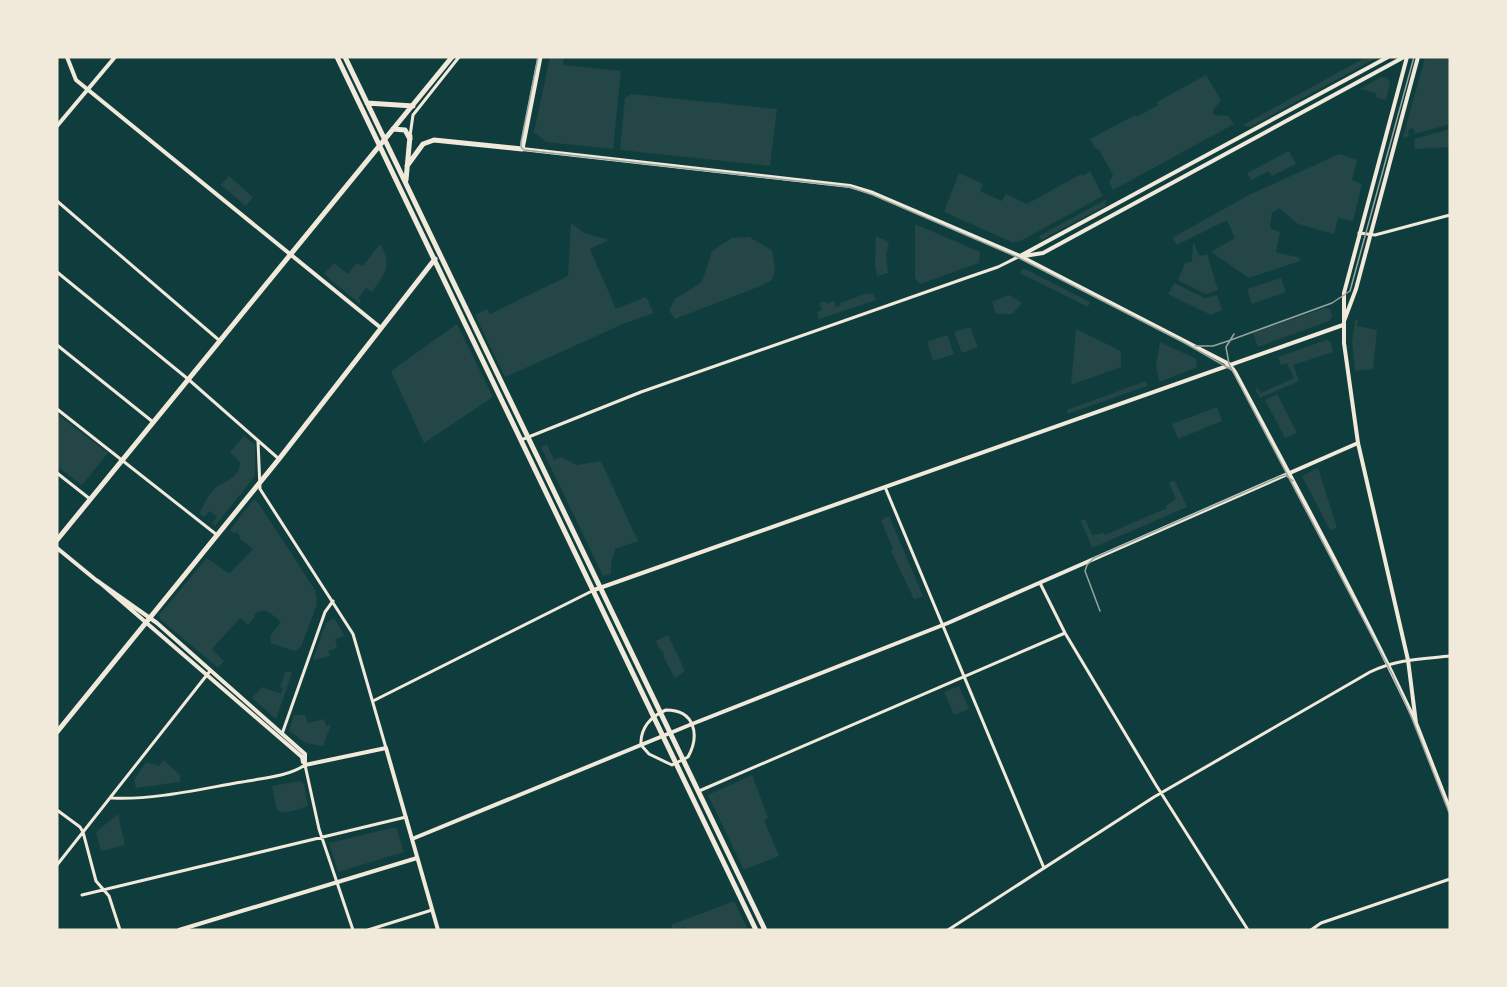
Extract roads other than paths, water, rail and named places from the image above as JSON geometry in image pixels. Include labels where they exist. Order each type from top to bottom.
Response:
[{"type":"main road","points":[[337,57],[756,930]]},
{"type":"main road","points":[[345,57],[765,930]]},
{"type":"main road","points":[[57,540],[452,57]]},
{"type":"main road","points":[[407,166],[426,142],[439,140],[522,149],[540,57]]},
{"type":"main road","points":[[367,103],[413,106]]},
{"type":"main road","points":[[393,129],[405,130],[410,138],[406,182]]},
{"type":"main road","points":[[57,732],[279,459],[439,253]]},
{"type":"street","points":[[67,57],[73,75],[87,89],[382,328]]},
{"type":"street","points":[[57,126],[115,57]]},
{"type":"street","points":[[410,138],[413,115],[459,57]]},
{"type":"street","points":[[521,440],[641,392],[977,274],[1020,256],[1388,57]]},
{"type":"street","points":[[1020,256],[1043,253],[1405,57]]},
{"type":"street","points":[[1405,57],[1344,292],[1343,325],[1358,442],[1408,660],[1416,723]]},
{"type":"street","points":[[1343,325],[1356,289],[1418,57]]},
{"type":"street","points":[[522,149],[850,186],[873,193],[1020,256],[1229,364],[1388,664],[1416,723],[1450,810]]},
{"type":"street","points":[[57,201],[220,341]]},
{"type":"street","points":[[1359,233],[1370,235],[1450,215]]},
{"type":"street","points":[[57,272],[188,379],[279,459]]},
{"type":"street","points":[[373,701],[601,587],[1343,325]]},
{"type":"street","points":[[57,345],[153,422]]},
{"type":"street","points":[[57,408],[217,535]]},
{"type":"street","points":[[258,441],[259,483],[264,496],[355,637],[438,930]]},
{"type":"street","points":[[412,839],[693,724],[942,626],[1358,442]]},
{"type":"street","points":[[57,473],[90,499]]},
{"type":"street","points":[[885,487],[1044,868]]},
{"type":"street","points":[[57,548],[103,588],[148,620],[305,754],[305,765]]},
{"type":"street","points":[[1040,583],[1065,633],[1160,793],[1248,930]]},
{"type":"street","points":[[282,734],[325,612],[333,601]]},
{"type":"street","points":[[699,791],[1065,633]]},
{"type":"street","points":[[948,930],[1160,793],[1370,672],[1388,664],[1408,660],[1450,656]]},
{"type":"street","points":[[209,673],[302,757],[322,836],[353,930]]},
{"type":"street","points":[[57,866],[209,673]]},
{"type":"street","points":[[671,710],[685,715],[693,724],[694,734],[690,753],[684,760],[677,763],[668,764],[649,754],[641,745],[642,735],[648,722],[660,712],[671,710]]},
{"type":"street","points":[[112,798],[130,799],[222,785],[292,772],[305,765],[386,748]]},
{"type":"street","points":[[57,810],[80,826],[96,881],[109,896],[120,930]]},
{"type":"street","points":[[82,896],[406,817]]},
{"type":"street","points":[[179,930],[417,858]]},
{"type":"street","points":[[1311,930],[1321,924],[1450,879]]},
{"type":"street","points":[[368,930],[432,910]]},
{"type":"tram line","points":[[538,57],[521,142],[524,150],[850,187],[1017,257],[1183,342],[1232,370]]},
{"type":"tram line","points":[[1195,346],[1213,346],[1228,341],[1332,303],[1350,291],[1414,57]]},
{"type":"tram line","points":[[1234,334],[1226,347],[1229,364],[1392,674],[1450,815]]},
{"type":"tram line","points":[[1100,611],[1085,571],[1094,558],[1279,477],[1285,475],[1293,481]]}]
